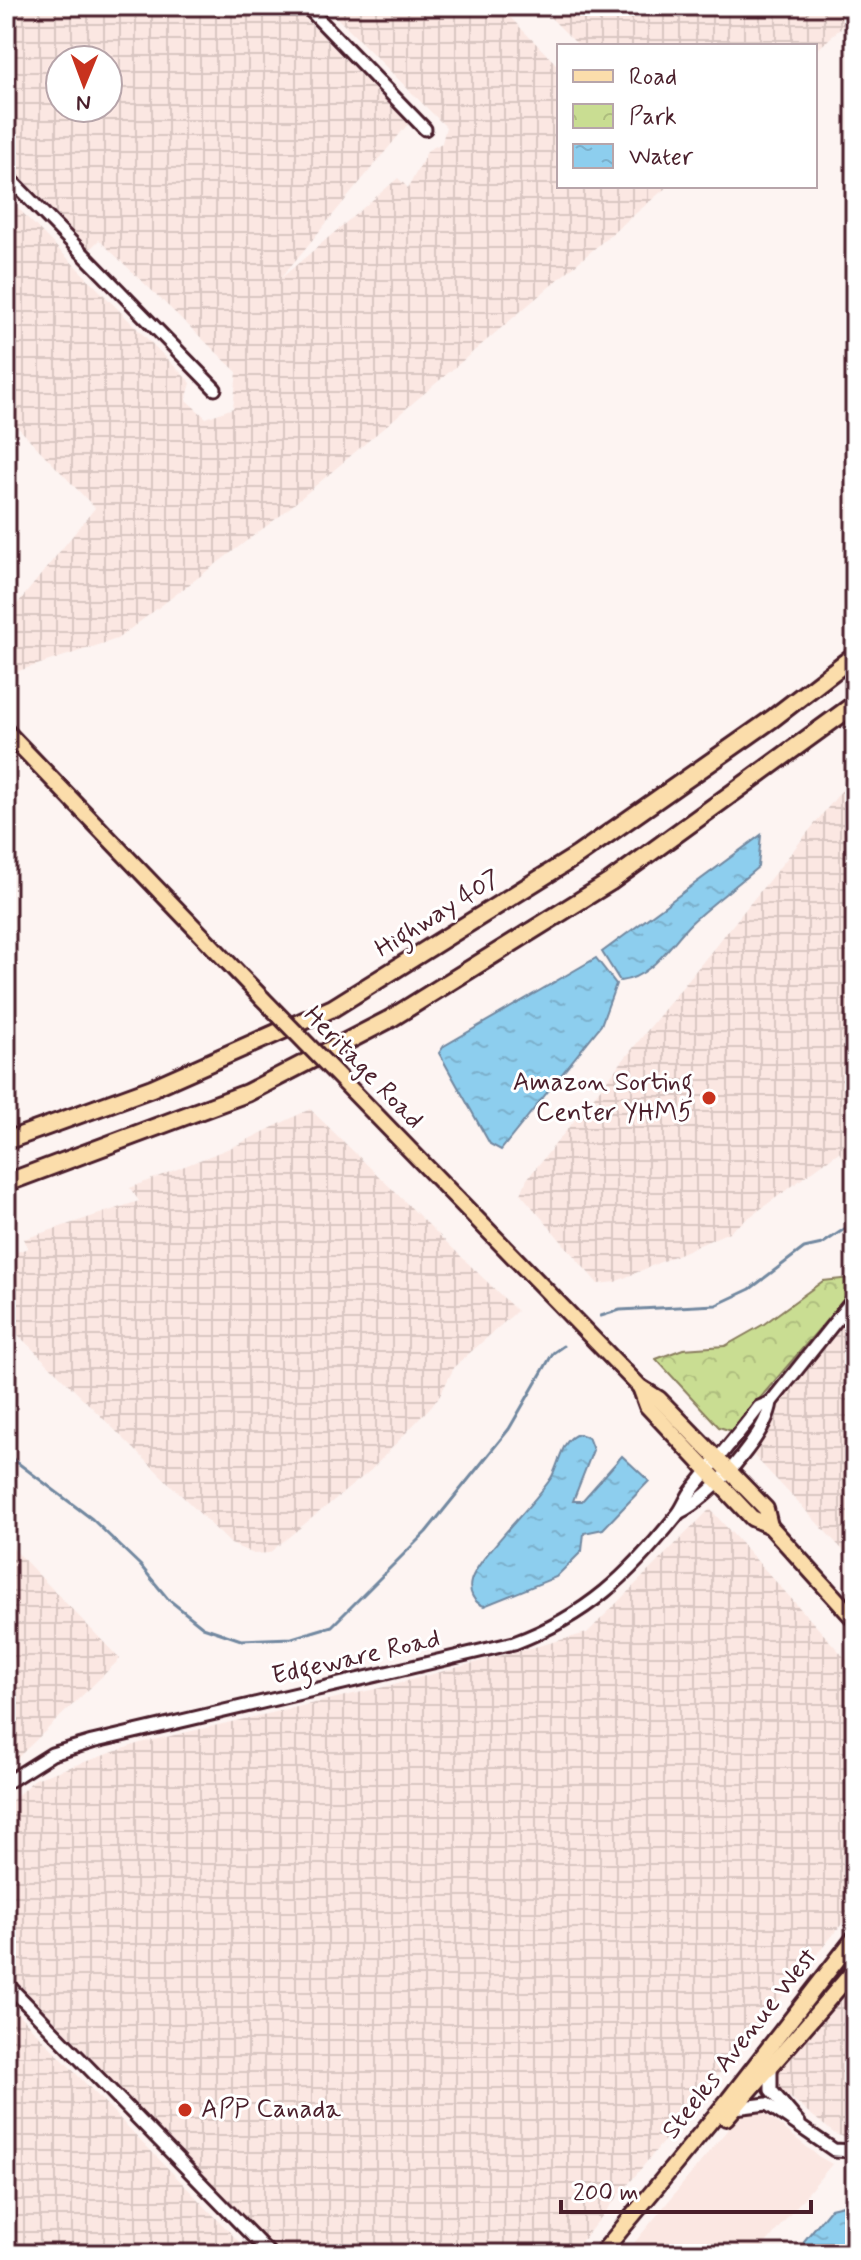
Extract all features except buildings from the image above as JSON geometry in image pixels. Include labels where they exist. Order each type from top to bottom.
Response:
[{"type":"highway","name":"Highway 407","points":[[6,1141],[152,1088],[333,1008],[578,855],[772,719],[855,655]]},
{"type":"highway","points":[[6,1183],[247,1093],[390,1019],[610,882],[855,704]]},
{"type":"main road","name":"Heritage Road","points":[[6,731],[640,1387],[659,1399],[724,1465],[766,1509],[770,1526]]},
{"type":"main road","name":"Heritage Road","points":[[640,1387],[647,1406],[752,1518],[770,1526],[855,1620]]},
{"type":"main road","name":"Steeles Avenue West","points":[[601,2254],[729,2099],[855,1937]]},
{"type":"main road","name":"Steeles Avenue West","points":[[613,2254],[855,1969]]},
{"type":"street","points":[[306,6],[425,129]]},
{"type":"street","points":[[6,175],[215,389]]},
{"type":"street","name":"Edgeware Road","points":[[6,1783],[52,1754],[92,1742],[514,1643],[549,1630],[582,1612],[615,1586],[680,1512],[690,1492],[713,1476],[769,1415],[771,1402],[855,1297]]},
{"type":"street","points":[[6,1983],[270,2254]]},
{"type":"street","points":[[772,2064],[771,2090],[799,2124]]},
{"type":"street","points":[[734,2108],[767,2104],[834,2150],[855,2151]]},
{"type":"shaded area","points":[[6,6],[293,6],[408,124],[280,279],[398,178],[408,188],[428,150],[442,143],[446,127],[325,6],[512,6],[506,13],[557,65],[557,188],[666,188],[281,515],[117,639],[6,675],[6,618],[95,508],[6,415],[6,196],[191,383],[186,400],[206,418],[233,408],[237,372],[99,240],[90,249],[6,162]]},
{"type":"shaded area","points":[[539,6],[855,6],[855,15],[817,50],[817,44],[577,44]]},
{"type":"shaded area","points":[[855,774],[855,1179],[839,1152],[729,1232],[615,1282],[598,1284],[521,1194],[527,1179]]},
{"type":"shaded area","points":[[310,1109],[517,1311],[455,1366],[438,1399],[371,1470],[269,1553],[254,1554],[231,1544],[11,1328],[6,1313],[6,1256],[28,1248],[24,1239],[139,1201],[130,1188],[237,1145]]},
{"type":"shaded area","points":[[855,1291],[855,1563],[742,1443]]},
{"type":"shaded area","points":[[710,1509],[855,1669],[855,1908],[571,2254],[281,2254],[6,1970],[6,1806],[35,1779],[140,1743],[384,1687],[587,1633]]},
{"type":"shaded area","points":[[6,1541],[120,1659],[6,1769]]},
{"type":"shaded area","points":[[855,1983],[855,2136],[844,2137],[835,2134],[776,2086],[775,2075]]},
{"type":"shaded area","points":[[6,2002],[30,2026],[251,2254],[6,2254]]},
{"type":"shaded area","points":[[761,2110],[832,2164],[757,2254],[625,2254],[742,2112]]},
{"type":"green space","points":[[851,1278],[855,1287],[732,1431],[719,1427],[656,1359],[683,1349],[725,1346],[764,1324],[823,1281]]},
{"type":"water","points":[[761,835],[758,867],[707,908],[651,967],[631,979],[620,981],[602,952]]},
{"type":"water","points":[[596,958],[616,984],[601,1025],[501,1150],[490,1144],[439,1053],[444,1046]]},
{"type":"water","points":[[579,1434],[588,1437],[593,1450],[573,1501],[582,1501],[622,1456],[649,1481],[603,1529],[584,1533],[582,1551],[556,1577],[480,1605],[470,1589],[475,1571],[551,1478],[568,1441]]},
{"type":"water","points":[[855,2202],[855,2254],[796,2254],[805,2248],[804,2241],[831,2208]]},
{"type":"waterway","points":[[601,1316],[620,1310],[716,1305],[750,1289],[804,1248],[822,1244],[855,1222]]},
{"type":"waterway","points":[[6,1454],[92,1519],[140,1565],[168,1599],[203,1627],[241,1640],[292,1638],[332,1626],[426,1532],[509,1429],[553,1353],[563,1346]]},
{"type":"place","name":"Amazon Sorting Center YHM5","points":[[709,1098]]},
{"type":"place","name":"APP Canada","points":[[185,2110]]}]
